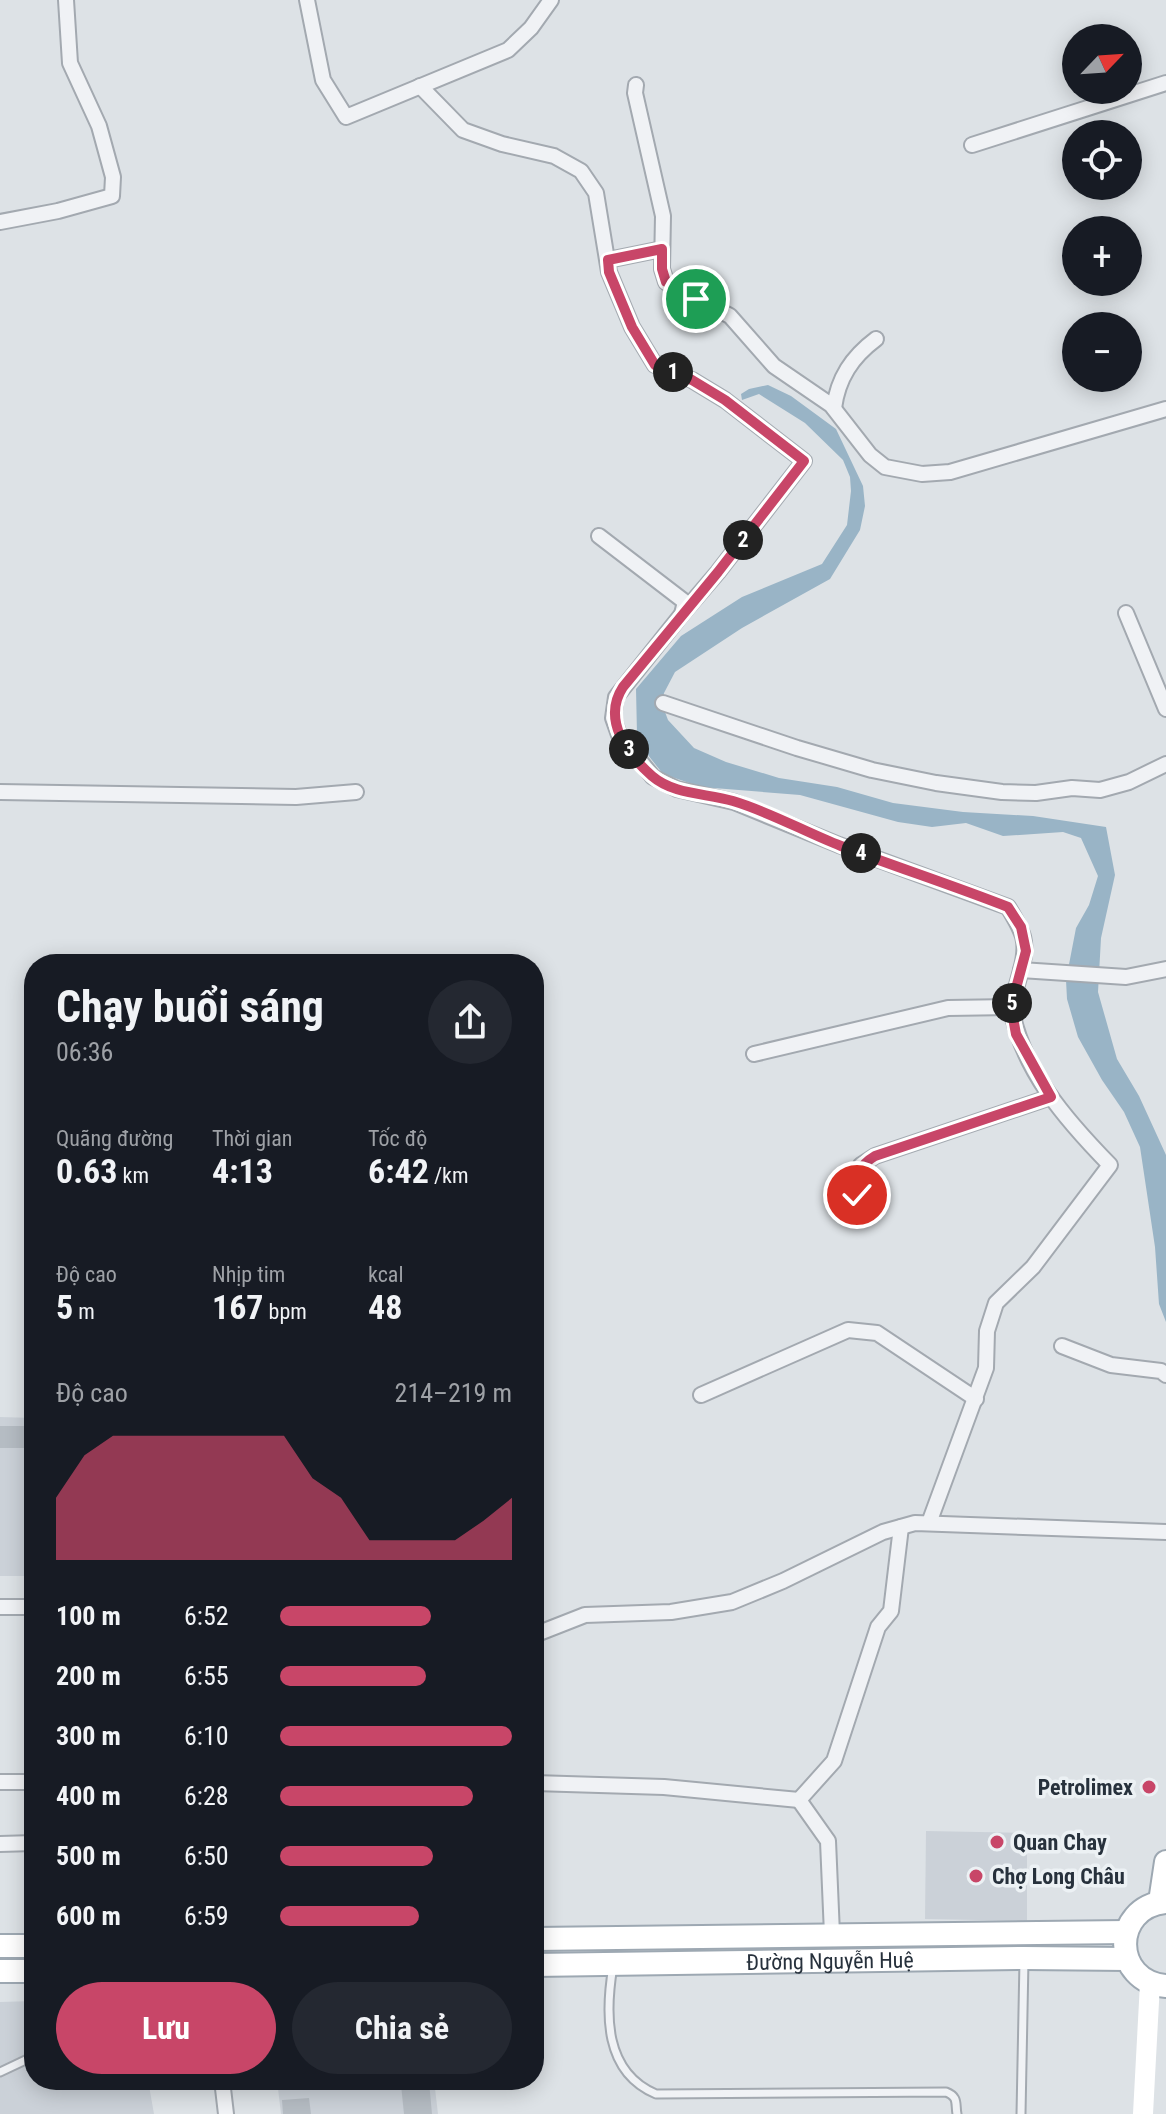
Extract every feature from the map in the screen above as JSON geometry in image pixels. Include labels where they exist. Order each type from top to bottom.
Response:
[{"type":"main road","points":[[1143,2114],[1158,1984],[1134,1971],[1127,1959],[1126,1932],[1141,1910],[1163,1902],[1166,1862]]},
{"type":"main road","name":"Đường Nguyễn Huệ","points":[[544,1939],[1126,1932]]},
{"type":"main road","points":[[0,1946],[24,1946]]},
{"type":"main road","name":"Đường Nguyễn Huệ","points":[[544,1965],[1127,1959]]},
{"type":"main road","points":[[0,1971],[24,1971]]},
{"type":"street","points":[[0,222],[58,211],[112,196],[113,177],[99,126],[70,63],[66,0]]},
{"type":"street","points":[[307,0],[323,80],[346,117],[508,50],[531,28],[551,0]]},
{"type":"street","points":[[972,145],[1166,83]]},
{"type":"street","points":[[636,85],[635,93],[663,216],[662,269],[666,282],[730,316],[774,366],[834,408],[870,455],[885,467],[922,474],[950,472],[1166,409]]},
{"type":"street","points":[[420,86],[463,130],[502,144],[554,156],[581,171],[596,193],[609,272],[632,327],[655,365],[692,380],[725,400],[804,461],[616,697],[613,718],[619,735],[653,777],[677,789],[734,802],[839,845],[1008,907],[1021,927],[1026,951],[1011,1007],[1016,1034],[1051,1097],[1110,1165],[1033,1267],[996,1303],[987,1331],[986,1368],[929,1523]]},
{"type":"street","points":[[608,260],[662,249]]},
{"type":"street","points":[[834,408],[835,396],[848,365],[876,339]]},
{"type":"street","points":[[599,536],[679,596],[685,602],[682,614]]},
{"type":"street","points":[[1126,613],[1166,709]]},
{"type":"street","points":[[663,703],[872,770],[989,790],[1036,793],[1072,788],[1100,790],[1129,782],[1166,764]]},
{"type":"street","points":[[0,792],[296,797],[356,792]]},
{"type":"street","points":[[1021,970],[1126,977],[1166,969]]},
{"type":"street","points":[[754,1054],[948,1008],[1011,1007]]},
{"type":"street","points":[[861,1211],[857,1179],[861,1165],[875,1156],[1051,1097]]},
{"type":"street","points":[[701,1395],[848,1330],[877,1333],[976,1399]]},
{"type":"street","points":[[1062,1346],[1111,1365],[1161,1371],[1166,1375]]},
{"type":"street","points":[[544,1631],[585,1615],[671,1612],[732,1602],[883,1532],[915,1523],[1166,1532]]},
{"type":"street","points":[[799,1800],[834,1761],[878,1627],[891,1611],[901,1527]]},
{"type":"street","points":[[0,1607],[24,1607]]},
{"type":"street","points":[[0,1782],[24,1782]]},
{"type":"street","points":[[544,1783],[664,1787],[799,1800],[828,1841],[832,1934]]},
{"type":"street","points":[[0,1844],[24,1843]]},
{"type":"street","points":[[223,2090],[226,2114]]},
{"type":"lane","points":[[1021,2114],[1024,1958]]},
{"type":"lane","points":[[613,1964],[609,1989],[614,2047],[620,2064],[635,2084],[656,2094],[946,2092],[957,2101],[957,2114]]},
{"type":"lane","points":[[0,2072],[24,2061]]},
{"type":"shaded area","points":[[0,1417],[24,1418],[24,1576],[0,1576]]},
{"type":"shaded area","name":"Chợ Long Châu","points":[[926,1831],[1027,1833],[1027,1921],[925,1919]]},
{"type":"shaded area","points":[[24,2001],[24,2090],[150,2090],[154,2114],[0,2114],[0,2002]]},
{"type":"shaded area","points":[[278,2090],[435,2090],[438,2114],[281,2114]]},
{"type":"water","points":[[768,385],[791,396],[836,429],[863,486],[865,506],[860,530],[830,579],[742,628],[675,672],[662,704],[668,720],[694,748],[726,762],[779,778],[837,787],[893,803],[963,812],[1033,816],[1106,827],[1115,875],[1101,938],[1098,992],[1117,1059],[1139,1096],[1166,1155],[1166,1322],[1159,1304],[1155,1247],[1140,1147],[1124,1112],[1078,1037],[1067,999],[1066,980],[1076,928],[1089,905],[1098,876],[1081,838],[1063,832],[1003,836],[966,823],[932,827],[898,822],[800,795],[701,787],[663,774],[637,734],[636,689],[681,636],[742,597],[822,564],[847,525],[851,491],[850,477],[843,460],[805,423],[759,394],[742,400],[741,394],[749,389]]},
{"type":"building","points":[[0,1426],[24,1426],[24,1448],[0,1448]]},
{"type":"building","points":[[402,2090],[430,2090],[432,2114],[404,2114]]},
{"type":"building","points":[[309,2098],[311,2114],[283,2114],[282,2100]]},
{"type":"place","name":"Petrolimex","points":[[1149,1787]]},
{"type":"place","name":"Quan Chay","points":[[997,1842]]},
{"type":"place","name":"Chợ Long Châu","points":[[976,1876]]},
{"type":"route","points":[[696,299],[666,282],[662,269],[662,249],[608,260],[609,272],[632,327],[655,365],[692,380],[725,400],[804,461],[616,697],[613,718],[619,735],[653,777],[677,789],[734,802],[839,845],[1008,907],[1021,927],[1026,951],[1011,1007],[1016,1034],[1051,1097],[875,1156],[861,1165],[857,1195]]}]
